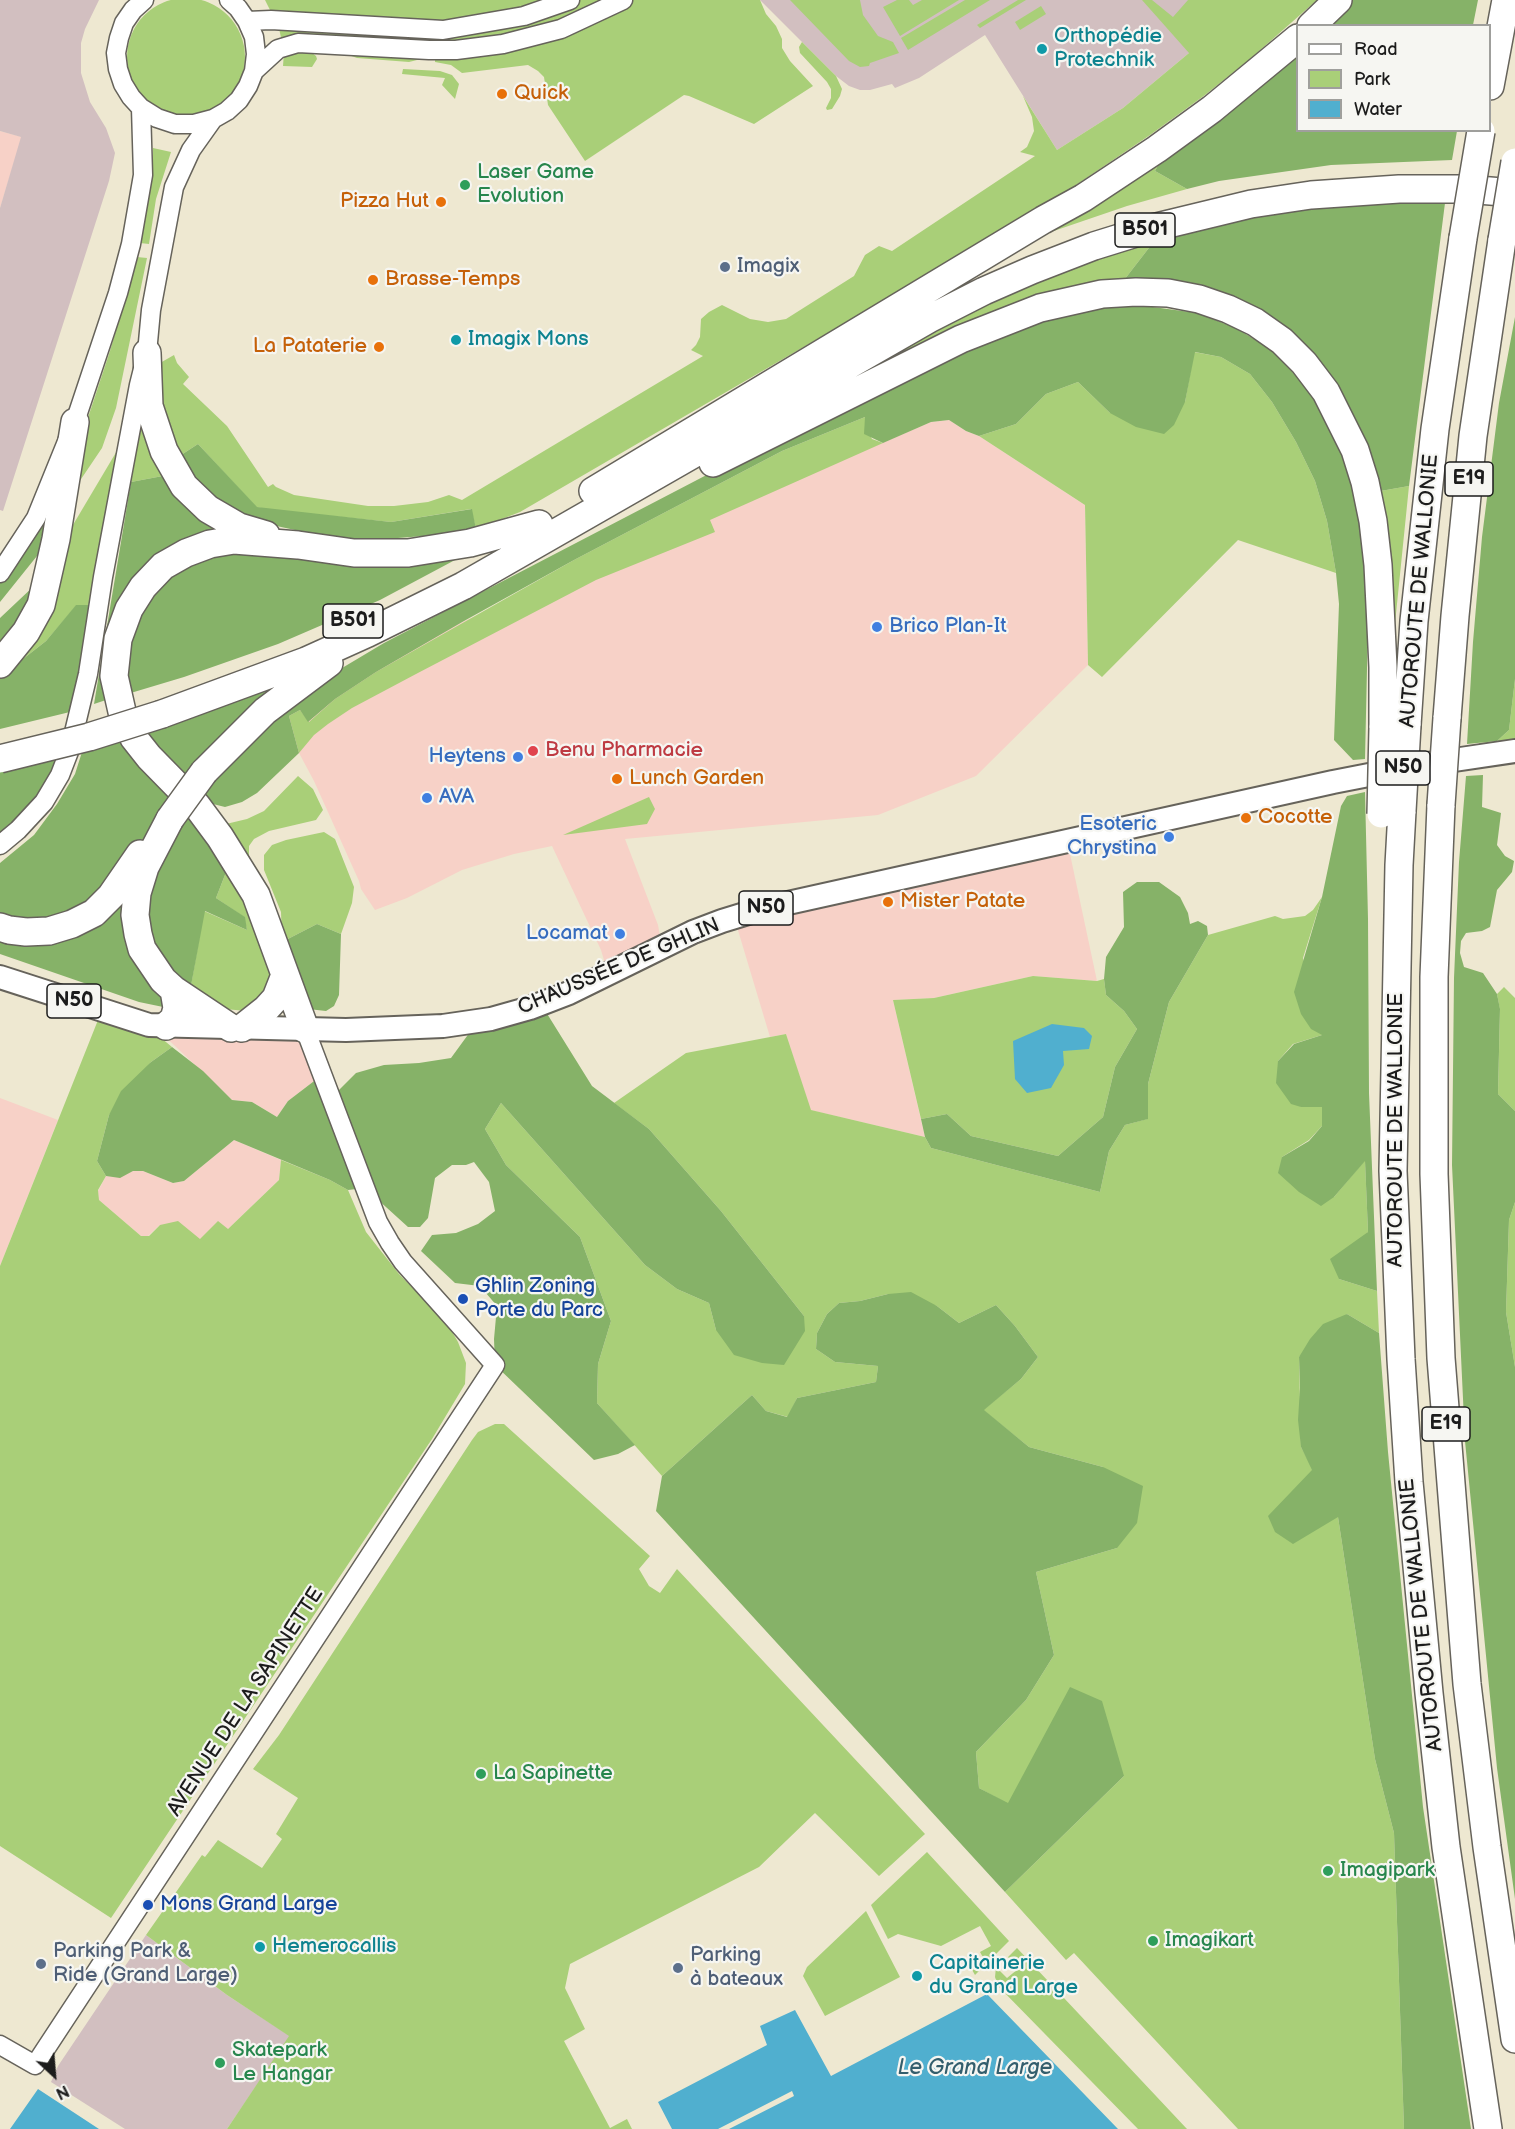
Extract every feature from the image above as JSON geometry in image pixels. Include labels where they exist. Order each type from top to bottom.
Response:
[{"type":"highway","points":[[1313,24],[1338,0]]},
{"type":"highway","points":[[1491,81],[1506,0]]},
{"type":"highway","points":[[871,324],[1126,170],[1212,109],[1296,40]]},
{"type":"highway","name":"AUTOROUTE DE WALLONIE","points":[[1481,132],[1433,440],[1414,621],[1395,726],[1391,812],[1399,865],[1393,1171],[1409,1482],[1446,1847],[1488,2129]]},
{"type":"highway","name":"AUTOROUTE DE WALLONIE","points":[[1515,162],[1473,436],[1456,605],[1441,805],[1434,977],[1434,1174],[1441,1358],[1450,1482],[1467,1684],[1487,1847],[1515,2039]]},
{"type":"highway","name":"B501","points":[[0,759],[88,736],[242,667],[362,617],[539,524],[871,324],[1006,262],[1056,242],[1151,211],[1232,191],[1292,181],[1381,173],[1464,172],[1515,177]]},
{"type":"highway","name":"B501","points":[[0,740],[86,719],[159,706],[246,684],[368,633],[463,586],[597,511],[807,387],[929,319],[994,286],[1094,246],[1202,215],[1251,204],[1311,195],[1399,189],[1466,189],[1515,193]]},
{"type":"highway","points":[[1502,240],[1515,215]]},
{"type":"highway","points":[[597,511],[688,476],[941,349],[1040,308],[1102,294],[1137,291],[1168,293],[1199,299],[1255,322],[1282,341],[1304,363],[1326,392],[1355,450],[1365,482],[1373,521],[1378,565],[1383,667],[1395,726]]},
{"type":"highway","points":[[147,353],[149,406],[164,451],[184,486],[208,509],[239,527],[298,545]]},
{"type":"highway","points":[[0,664],[26,632],[41,605],[56,539],[75,422]]},
{"type":"highway","points":[[304,1029],[256,895],[220,837],[197,806],[149,757],[134,738],[123,716],[114,676],[118,639],[129,609],[142,587],[163,566],[186,553],[210,544],[234,540],[298,545],[354,553],[408,553],[470,543],[539,524]]},
{"type":"highway","points":[[285,975],[276,998],[266,1009],[236,1028],[174,990],[163,980],[142,949],[135,915],[137,893],[145,867],[170,819],[204,772],[265,711],[368,633]]},
{"type":"highway","points":[[0,927],[26,932],[49,931],[72,924],[94,913],[111,896],[156,832],[170,819]]},
{"type":"highway","points":[[166,1026],[174,1019],[177,1008],[174,990]]},
{"type":"main road","name":"CHAUSSÉE DE GHLIN","points":[[0,977],[149,1025],[357,1030],[443,1026],[491,1019],[530,1008],[569,993],[693,932],[752,912],[1293,791],[1420,765],[1515,751]]},
{"type":"street","points":[[144,0],[124,23],[116,53],[118,69],[130,97],[141,108],[157,118],[175,124],[194,124],[213,119],[227,111],[239,100],[248,86],[254,71],[256,54],[254,37],[247,21],[229,0]]},
{"type":"street","points":[[247,21],[271,20],[443,30],[524,16],[570,0]]},
{"type":"street","points":[[254,71],[278,49],[298,43],[429,50],[456,50],[503,44],[561,29],[623,0]]},
{"type":"street","points":[[0,573],[36,518],[75,422],[118,293],[131,244],[143,176],[141,108]]},
{"type":"street","points":[[0,844],[18,830],[44,802],[60,775],[70,749],[88,674],[105,565],[147,353],[151,310],[174,187],[187,157],[213,119]]},
{"type":"street","name":"AVENUE DE LA SAPINETTE","points":[[0,2045],[35,2065],[495,1365],[390,1244],[378,1222],[304,1029]]},
{"type":"shaded area","points":[[0,0],[99,0],[81,43],[81,73],[90,102],[106,128],[115,153],[109,181],[3,511],[0,510],[0,208],[21,137],[0,131]]},
{"type":"shaded area","points":[[760,0],[1237,0],[1189,53],[1123,108],[1057,150],[985,35],[919,78],[895,88],[892,84],[870,90],[860,90],[849,86],[836,76]]},
{"type":"shaded area","points":[[0,131],[22,137],[0,208]]},
{"type":"shaded area","points":[[949,420],[979,436],[1085,505],[1088,665],[976,776],[878,815],[625,839],[658,925],[662,947],[608,974],[601,950],[552,846],[514,854],[462,870],[407,898],[375,910],[361,889],[314,781],[299,753],[289,716],[464,621],[931,422]]},
{"type":"shaded area","points":[[1067,840],[1097,981],[1033,976],[934,998],[893,1000],[925,1137],[810,1110],[786,1034],[770,1037],[734,917]]},
{"type":"shaded area","points":[[157,1029],[305,1029],[322,1075],[288,1101],[277,1117],[252,1102],[232,1100]]},
{"type":"shaded area","points":[[0,1098],[58,1120],[0,1266]]},
{"type":"shaded area","points":[[234,1140],[281,1160],[279,1180],[228,1229],[200,1239],[160,1225],[148,1236],[141,1236],[99,1200],[98,1191],[106,1176],[120,1177],[133,1171],[143,1171],[173,1183],[184,1181]]},
{"type":"shaded area","points":[[146,1935],[227,1995],[290,2036],[227,2129],[125,2129],[51,2082],[58,2066]]},
{"type":"green space","points":[[174,-1],[198,-1],[219,8],[235,24],[244,45],[244,69],[235,90],[219,106],[198,115],[174,115],[153,106],[137,90],[128,69],[128,45],[137,24],[153,8]]},
{"type":"green space","points":[[265,0],[560,0],[468,23],[273,16]]},
{"type":"green space","points":[[580,0],[615,0],[590,13],[488,43],[282,42],[278,24],[402,33],[566,7]]},
{"type":"green space","points":[[631,0],[760,0],[766,14],[776,26],[782,39],[782,48],[790,61],[813,86],[754,124],[684,95],[585,161],[548,105],[544,77],[538,71],[528,65],[462,73],[451,65],[435,62],[435,59],[439,57]]},
{"type":"green space","points":[[790,0],[860,0],[863,15],[878,36],[893,42],[899,53],[870,63],[869,66],[860,67],[849,61]]},
{"type":"green space","points":[[897,0],[909,0],[913,5],[922,0],[959,0],[900,36],[883,7]]},
{"type":"green space","points":[[965,0],[990,0],[908,50],[901,38]]},
{"type":"green space","points":[[1018,0],[1026,0],[980,28],[977,25]]},
{"type":"green space","points":[[1142,0],[1152,0],[1173,17],[1188,0],[1317,0],[1205,95],[1039,210],[520,512],[476,529],[471,509],[391,522],[272,510],[256,507],[198,444],[178,457],[162,409],[160,363],[174,355],[177,363],[189,377],[183,384],[227,426],[268,487],[273,484],[294,495],[368,506],[428,502],[449,495],[462,500],[703,356],[691,350],[700,337],[701,319],[709,312],[722,305],[750,319],[768,322],[786,319],[854,276],[865,255],[879,246],[892,251],[1035,156],[1020,152],[1027,147],[1034,131],[1032,117],[1023,96],[1057,150],[1123,108],[1189,53]]},
{"type":"green space","points":[[1350,0],[1478,0],[1473,24],[1325,24]]},
{"type":"green space","points":[[1041,6],[1046,14],[1020,30],[1015,22]]},
{"type":"green space","points":[[802,42],[836,76],[842,89],[832,109],[827,110],[826,108],[831,98],[831,89],[800,53],[799,47]]},
{"type":"green space","points":[[307,49],[317,59],[312,67],[283,66],[284,52]]},
{"type":"green space","points":[[1296,50],[1296,132],[1457,132],[1452,160],[1331,165],[1219,181],[1187,189],[1155,171],[1164,154]]},
{"type":"green space","points":[[346,54],[425,58],[409,62],[357,58]]},
{"type":"green space","points":[[403,69],[440,71],[452,75],[459,84],[455,99],[442,85],[445,78],[402,74]]},
{"type":"green space","points":[[153,148],[171,152],[156,199],[149,244],[140,243],[153,167]]},
{"type":"green space","points":[[1164,154],[1155,171],[1187,189],[1127,206],[1042,235]]},
{"type":"green space","points":[[1356,203],[1445,203],[1409,486],[1375,492],[1291,340],[1121,284],[1155,240],[1252,217]]},
{"type":"green space","points":[[1155,240],[1121,284],[832,395],[844,378],[997,297],[1058,272]]},
{"type":"green space","points":[[137,257],[147,258],[116,408],[102,448],[71,494],[76,454],[110,351]]},
{"type":"green space","points":[[1106,307],[1153,307],[1197,313],[1236,328],[1270,349],[1305,385],[1329,422],[1349,470],[1369,578],[1365,759],[1353,760],[1334,740],[1339,604],[1327,521],[1315,481],[1296,442],[1272,402],[1250,374],[1221,357],[1195,352],[1185,402],[1174,425],[1164,434],[1136,427],[1110,413],[1078,382],[1046,394],[1016,424],[979,436],[949,420],[931,422],[883,443],[864,434],[865,417],[782,451],[574,560],[464,621],[376,672],[335,699],[308,722],[300,710],[289,716],[299,753],[257,793],[242,802],[225,807],[209,803],[202,794],[244,745],[322,680],[384,643],[720,468],[977,345],[1061,315]]},
{"type":"green space","points":[[1515,317],[1515,679],[1509,730],[1497,741],[1467,744],[1482,537],[1499,403]]},
{"type":"green space","points":[[1194,352],[1221,357],[1250,374],[1272,402],[1296,442],[1315,481],[1327,521],[1336,573],[1238,540],[1102,677],[1088,665],[1085,505],[979,436],[1016,424],[1046,394],[1078,382],[1110,413],[1185,402]]},
{"type":"green space","points":[[865,417],[872,439],[883,443],[710,520],[715,532],[596,580],[416,674],[352,708],[328,724],[314,735],[299,753],[289,716],[300,710],[309,722],[335,699],[376,672],[574,560],[782,451]]},
{"type":"green space","points":[[142,420],[168,475],[131,482]]},
{"type":"green space","points":[[121,444],[94,605],[76,606],[46,641],[0,677],[64,540]]},
{"type":"green space","points":[[198,444],[257,507],[391,522],[472,509],[476,529],[372,540],[318,535],[249,520],[204,491],[178,457]]},
{"type":"green space","points":[[168,475],[226,526],[152,566],[112,698],[94,704],[131,482]]},
{"type":"green space","points":[[1409,486],[1392,653],[1375,492]]},
{"type":"green space","points":[[45,513],[50,513],[45,546],[0,602],[0,583]]},
{"type":"green space","points":[[240,550],[452,555],[455,560],[380,600],[278,644],[124,695],[122,673],[140,604],[184,563]]},
{"type":"green space","points":[[35,585],[26,611],[0,648],[0,618]]},
{"type":"green space","points":[[76,605],[94,605],[74,711],[0,729],[0,677],[46,641]]},
{"type":"green space","points":[[292,679],[185,781],[142,734]]},
{"type":"green space","points":[[1515,679],[1515,751],[1481,755],[1479,743],[1497,741],[1509,730]]},
{"type":"green space","points":[[126,739],[176,793],[158,822],[115,883],[68,921],[0,920],[0,863],[34,835],[57,804],[75,774],[82,752]]},
{"type":"green space","points":[[57,758],[49,783],[0,838],[0,772]]},
{"type":"green space","points":[[1483,775],[1482,807],[1501,813],[1497,845],[1505,856],[1514,861],[1512,872],[1497,890],[1490,927],[1482,931],[1466,933],[1461,941],[1460,953],[1464,967],[1483,973],[1497,994],[1500,1009],[1498,1094],[1515,1111],[1515,1202],[1509,1220],[1506,1312],[1515,1367],[1515,1899],[1497,1768],[1465,1441],[1452,1165],[1454,978],[1459,862],[1466,776]]},
{"type":"green space","points":[[298,776],[313,789],[323,810],[316,820],[269,831],[254,839],[249,846],[249,861],[226,824],[247,819],[264,811]]},
{"type":"green space","points":[[1365,792],[1369,1093],[1377,1291],[1339,1279],[1330,1259],[1368,1232],[1365,1161],[1334,1197],[1321,1206],[1299,1192],[1278,1173],[1282,1157],[1309,1141],[1322,1126],[1322,1107],[1301,1107],[1291,1104],[1276,1083],[1278,1061],[1294,1044],[1322,1035],[1311,1029],[1301,1014],[1294,992],[1322,897],[1341,806],[1347,796]]},
{"type":"green space","points":[[649,797],[655,809],[647,824],[563,835]]},
{"type":"green space","points":[[190,811],[230,862],[216,898],[245,917],[247,930],[205,911],[190,991],[162,964],[143,921],[149,873]]},
{"type":"green space","points":[[324,832],[335,839],[354,887],[352,903],[341,934],[317,924],[282,942],[281,912],[264,870],[264,855],[272,845]]},
{"type":"green space","points":[[230,862],[273,973],[273,986],[246,1011],[225,1009],[190,991],[204,911],[247,930],[244,917],[216,898]]},
{"type":"green space","points":[[1137,882],[1159,882],[1180,897],[1188,913],[1190,924],[1198,921],[1207,926],[1208,935],[1169,1002],[1148,1084],[1148,1119],[1125,1125],[1109,1151],[1100,1192],[931,1148],[925,1137],[921,1119],[947,1114],[971,1136],[1058,1156],[1103,1117],[1115,1067],[1137,1029],[1124,1011],[1106,995],[1104,979],[1106,957],[1124,927],[1123,892]]},
{"type":"green space","points":[[1322,897],[1303,958],[1322,1035],[1293,1044],[1278,1061],[1301,1107],[1322,1107],[1322,1126],[1309,1140],[1282,1157],[1334,1197],[1365,1160],[1368,1232],[1339,1279],[1377,1291],[1379,1333],[1347,1314],[1299,1357],[1301,1447],[1338,1517],[1375,1759],[1394,1833],[1404,2129],[1238,2129],[1074,1953],[1066,1960],[1005,1892],[1124,1776],[1008,1804],[979,1788],[976,1752],[1026,1700],[1054,1655],[1036,1572],[1117,1548],[1103,1467],[1029,1447],[983,1410],[1021,1379],[1038,1357],[1015,1326],[996,1305],[959,1323],[937,1306],[888,1294],[860,1301],[839,1303],[827,1314],[817,1333],[816,1349],[835,1362],[878,1366],[876,1382],[797,1398],[788,1417],[766,1411],[752,1395],[662,1476],[597,1403],[598,1364],[611,1321],[580,1237],[506,1165],[485,1129],[501,1103],[645,1265],[677,1289],[709,1303],[716,1330],[804,1316],[721,1211],[649,1129],[614,1103],[686,1053],[786,1034],[811,1110],[925,1137],[931,1148],[1100,1192],[1109,1151],[1125,1125],[1147,1119],[1148,1084],[1169,1002],[1208,935],[1275,916],[1283,919],[1305,916],[1313,910]]},
{"type":"green space","points":[[124,899],[155,984],[168,1008],[139,1002],[0,954],[0,937]]},
{"type":"green space","points":[[317,924],[341,934],[339,995],[334,1006],[326,1011],[308,1009],[282,942]]},
{"type":"green space","points":[[1033,976],[1097,981],[1104,979],[1106,995],[1124,1011],[1137,1029],[1115,1067],[1103,1117],[1058,1156],[971,1136],[947,1114],[921,1119],[893,1000],[934,998]]},
{"type":"green space","points":[[1504,987],[1515,998],[1515,1111],[1498,1094],[1500,1010],[1497,994]]},
{"type":"green space","points":[[541,1004],[592,1086],[649,1129],[721,1211],[804,1316],[805,1331],[784,1365],[762,1363],[734,1355],[716,1330],[709,1303],[677,1289],[645,1265],[501,1103],[485,1129],[506,1165],[580,1237],[611,1321],[598,1364],[597,1403],[635,1445],[618,1454],[594,1460],[495,1365],[494,1339],[497,1306],[480,1286],[455,1283],[421,1251],[432,1235],[456,1233],[478,1224],[495,1211],[489,1182],[474,1162],[466,1165],[452,1165],[435,1178],[428,1218],[420,1227],[408,1227],[365,1188],[348,1190],[330,1180],[234,1140],[184,1181],[173,1183],[143,1171],[133,1171],[120,1178],[106,1176],[97,1161],[109,1115],[121,1091],[151,1062],[172,1047],[203,1071],[232,1100],[252,1102],[277,1117],[288,1101],[322,1075],[331,1098],[356,1073],[384,1065],[451,1058],[478,1021]]},
{"type":"green space","points":[[102,1010],[143,1023],[172,1047],[151,1062],[109,1115],[97,1161],[106,1176],[98,1190],[99,1200],[141,1236],[149,1236],[160,1225],[178,1221],[200,1239],[218,1221],[228,1229],[279,1180],[281,1160],[330,1180],[348,1190],[366,1232],[399,1274],[447,1323],[466,1363],[465,1384],[432,1439],[111,1918],[0,1846],[0,1266]]},
{"type":"green space","points":[[1515,1202],[1515,1367],[1506,1312],[1509,1220]]},
{"type":"green space","points":[[911,1292],[937,1306],[959,1323],[996,1305],[1038,1357],[1021,1379],[984,1410],[1029,1447],[1103,1467],[1143,1486],[1137,1523],[1117,1548],[1036,1572],[1054,1655],[1026,1700],[976,1752],[979,1788],[1008,1803],[1070,1687],[1102,1701],[1124,1776],[1005,1892],[656,1511],[662,1476],[752,1395],[766,1411],[787,1417],[797,1398],[876,1382],[878,1366],[835,1362],[816,1349],[817,1333],[827,1314],[839,1303]]},
{"type":"green space","points":[[1347,1314],[1379,1333],[1388,1452],[1423,1807],[1471,2129],[1404,2129],[1394,1833],[1375,1759],[1338,1517],[1293,1544],[1275,1532],[1268,1516],[1312,1470],[1301,1447],[1298,1420],[1299,1357],[1323,1324]]},
{"type":"green space","name":"La Sapinette","points":[[495,1424],[504,1424],[650,1556],[639,1569],[649,1586],[660,1593],[677,1569],[925,1834],[879,1876],[815,1813],[759,1867],[570,1964],[565,1988],[585,2029],[564,2041],[610,2128],[627,2119],[632,2129],[227,2129],[289,2036],[227,1995],[146,1935],[202,1855],[205,1857],[218,1840],[262,1868],[282,1839],[276,1834],[298,1798],[253,1769],[279,1735],[472,1440],[478,1432]]},
{"type":"green space","points":[[927,1852],[1009,1941],[975,1975],[971,1968],[985,1961],[980,1952],[991,1946],[980,1926],[941,1946],[898,1934],[888,1939],[871,1905]]},
{"type":"green space","points":[[866,1911],[900,1977],[825,2016],[803,1976],[807,1967]]},
{"type":"green space","points":[[1017,1948],[1187,2129],[1138,2129],[998,1986],[995,1977],[996,1967],[1007,1978],[1018,1969],[1008,1957]]},
{"type":"water","points":[[1052,1024],[1084,1028],[1092,1036],[1089,1049],[1063,1051],[1064,1065],[1051,1088],[1027,1093],[1015,1079],[1013,1041]]},
{"type":"water","name":"Le Grand Large","points":[[987,1994],[1118,2129],[729,2129],[794,2096],[792,2091],[718,2129],[672,2129],[658,2102],[767,2045],[760,2026],[795,2010],[831,2076]]},
{"type":"water","points":[[38,2089],[99,2129],[10,2129]]},
{"type":"place","name":"Orthopédie Protechnik","points":[[1042,49]]},
{"type":"place","name":"Quick","points":[[502,94]]},
{"type":"place","name":"Laser Game Evolution","points":[[465,185]]},
{"type":"place","name":"Pizza Hut","points":[[441,202]]},
{"type":"place","name":"Imagix","points":[[725,267]]},
{"type":"place","name":"Brasse-Temps","points":[[373,280]]},
{"type":"place","name":"Imagix Mons","points":[[456,340]]},
{"type":"place","name":"La Pataterie","points":[[379,347]]},
{"type":"place","name":"Brico Plan-It","points":[[877,627]]},
{"type":"place","name":"Benu Pharmacie","points":[[533,751]]},
{"type":"place","name":"Heytens","points":[[518,757]]},
{"type":"place","name":"Lunch Garden","points":[[617,779]]},
{"type":"place","name":"AVA","points":[[427,798]]},
{"type":"place","name":"Cocotte","points":[[1246,818]]},
{"type":"place","name":"Esoteric Chrystina","points":[[1169,837]]},
{"type":"place","name":"Mister Patate","points":[[888,902]]},
{"type":"place","name":"Locamat","points":[[620,934]]},
{"type":"place","name":"Ghlin Zoning Porte du Parc","points":[[463,1299]]},
{"type":"place","name":"La Sapinette","points":[[481,1774]]},
{"type":"place","name":"Imagipark","points":[[1328,1871]]},
{"type":"place","name":"Mons Grand Large","points":[[148,1905]]},
{"type":"place","name":"Imagikart","points":[[1153,1941]]},
{"type":"place","name":"Hemerocallis","points":[[260,1947]]},
{"type":"place","name":"Parking Park & Ride (Grand Large)","points":[[41,1964]]},
{"type":"place","name":"Parking à bateaux","points":[[678,1968]]},
{"type":"place","name":"Capitainerie du Grand Large","points":[[917,1976]]},
{"type":"place","name":"Skatepark Le Hangar","points":[[220,2063]]}]
